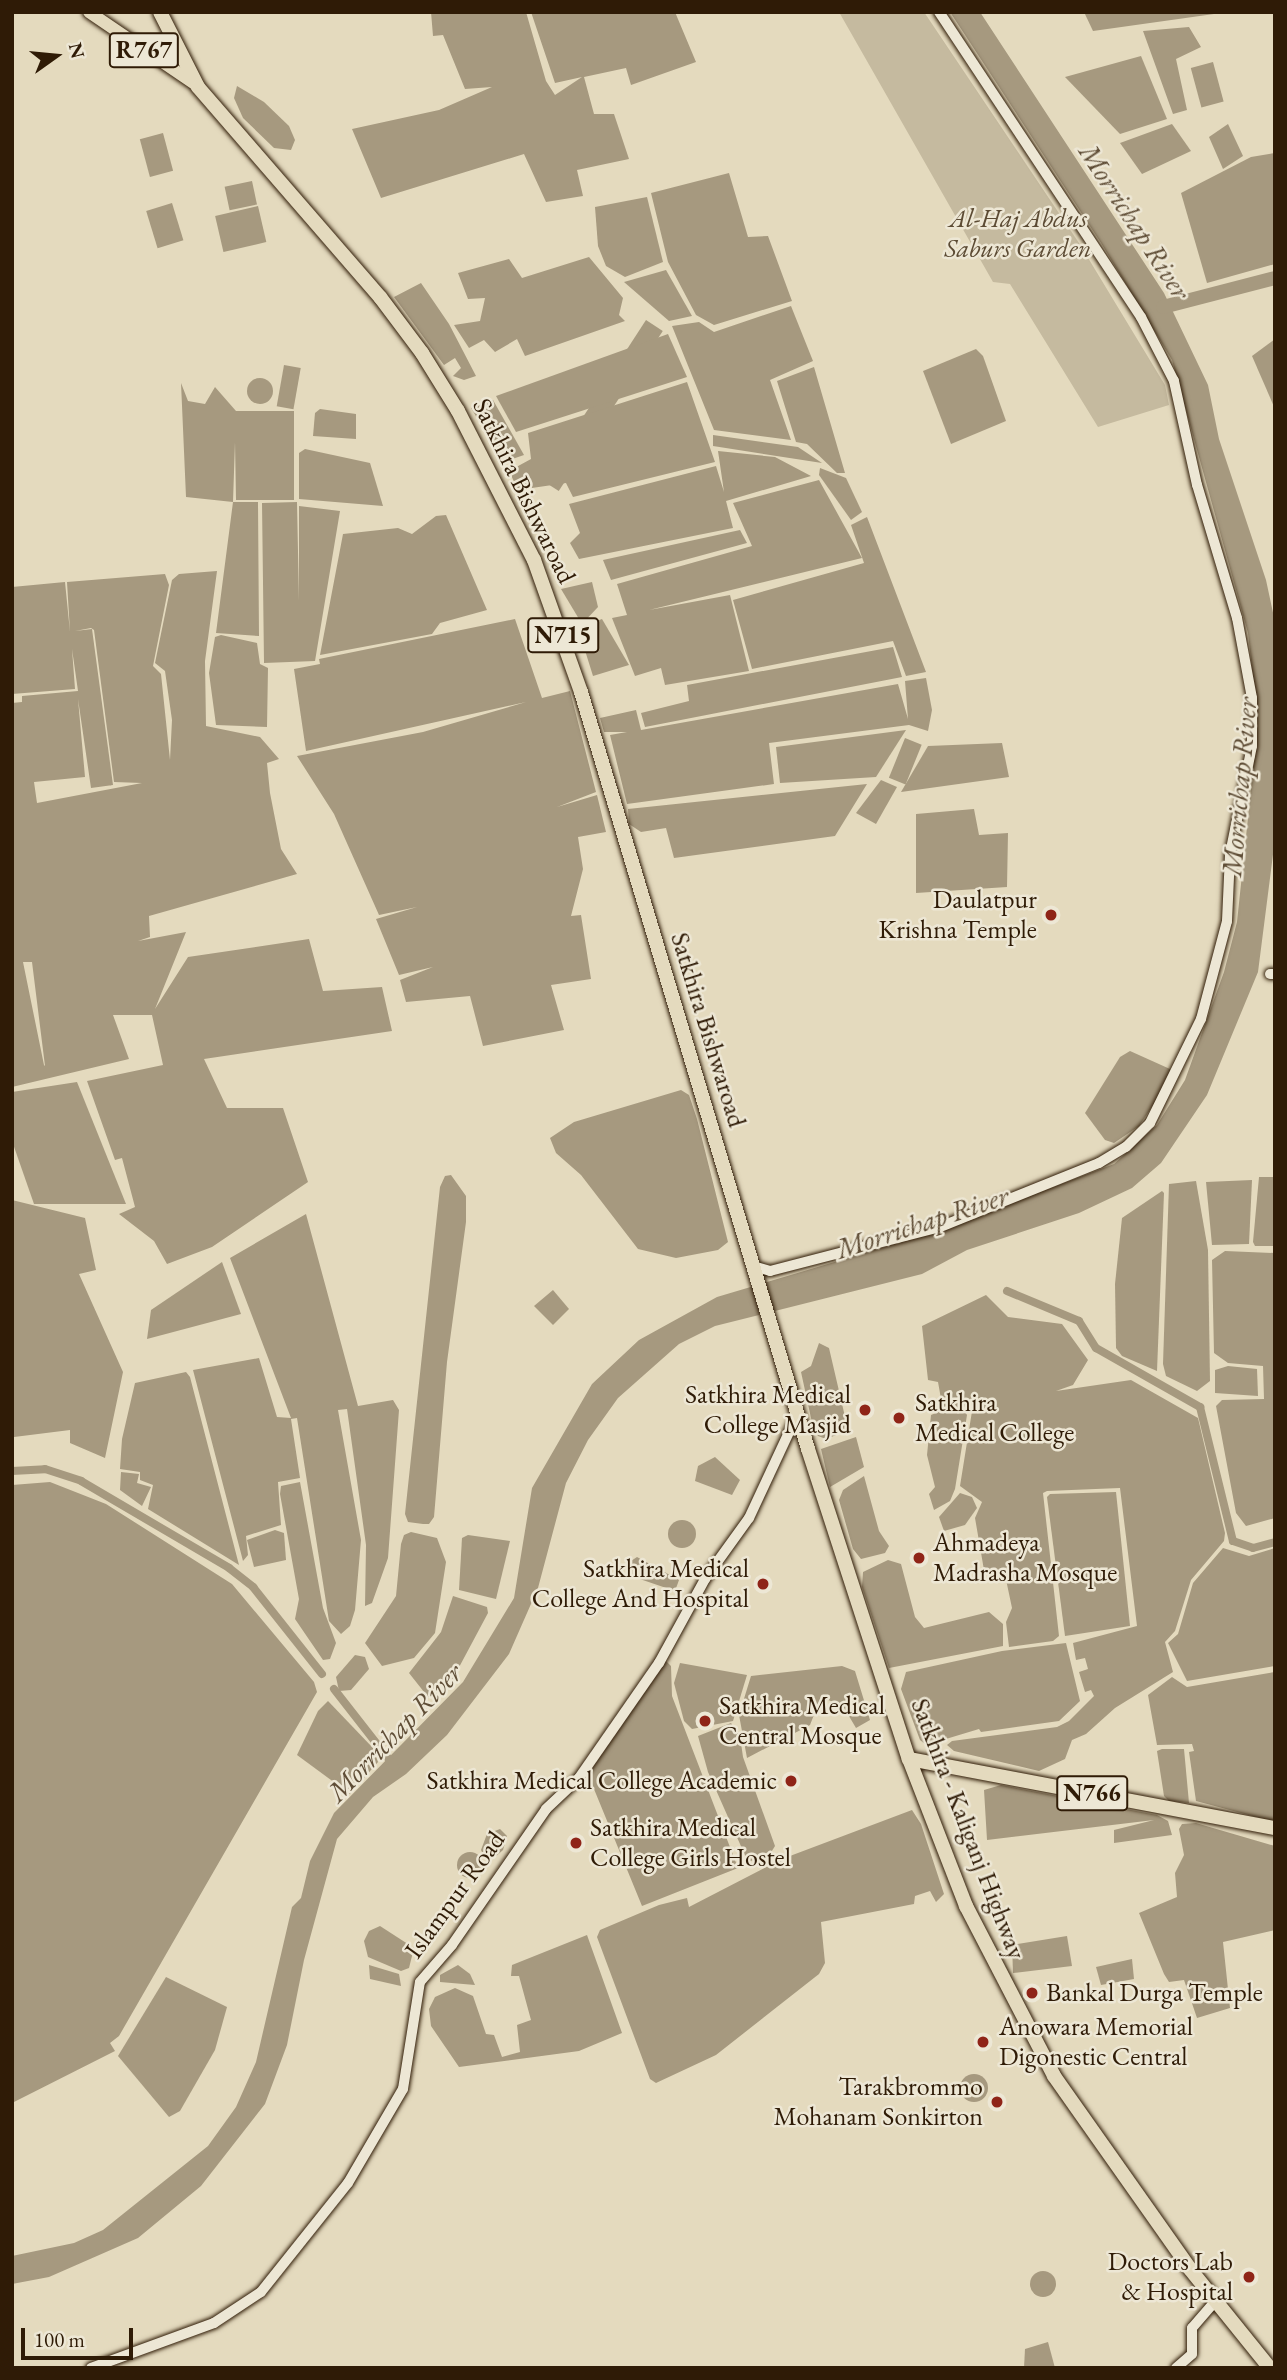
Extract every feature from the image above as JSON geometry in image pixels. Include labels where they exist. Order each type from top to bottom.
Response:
[{"type":"highway","name":"N715","points":[[160,12],[198,87]]},
{"type":"highway","name":"Satkhira Bishwaroad","points":[[198,87],[380,297],[422,353],[458,411],[534,560],[581,692],[753,1268]]},
{"type":"highway","name":"Satkhira - Kaliganj Highway","points":[[753,1268],[797,1415],[909,1759],[966,1906],[1027,2028],[1088,2126],[1215,2301],[1270,2368]]},
{"type":"highway","name":"N766","points":[[909,1759],[1275,1828]]},
{"type":"main road","name":"R767","points":[[89,12],[198,87]]},
{"type":"street","points":[[753,1268],[770,1272],[940,1227],[1088,1167],[1126,1147],[1150,1124],[1201,1019],[1227,920],[1230,854],[1252,746],[1252,698],[1234,605],[1196,485],[1174,381],[1141,317],[939,12]]},
{"type":"street","name":"Islampur Road","points":[[91,2368],[214,2323],[261,2292],[348,2183],[403,2089],[421,1982],[452,1945],[546,1809],[577,1781],[659,1664],[705,1579],[749,1518],[797,1415]]},
{"type":"street","points":[[1175,2368],[1192,2354],[1192,2328],[1215,2301]]},
{"type":"green space","name":"Al-Haj Abdus Saburs Garden","points":[[839,12],[924,12],[1079,243],[1165,385],[1169,405],[1098,427],[1010,284],[993,282]]},
{"type":"shaded area","points":[[431,12],[526,12],[546,81],[555,95],[582,77],[555,83],[531,12],[675,12],[696,62],[631,85],[626,68],[584,77],[594,114],[614,114],[629,159],[577,170],[583,196],[546,202],[524,154],[381,198],[352,129],[439,110],[492,87],[465,89],[443,35],[433,36]]},
{"type":"shaded area","points":[[950,12],[980,12],[1164,293],[1208,385],[1219,439],[1266,580],[1275,622],[1275,839],[1258,972],[1207,1095],[1161,1163],[1132,1188],[1079,1213],[967,1250],[922,1274],[715,1326],[679,1344],[618,1398],[588,1440],[566,1483],[538,1588],[509,1654],[447,1735],[406,1774],[373,1797],[337,1839],[304,1960],[287,2045],[265,2104],[201,2186],[138,2238],[49,2277],[12,2284],[12,2256],[74,2243],[103,2230],[208,2146],[236,2107],[256,2062],[292,1907],[301,1898],[310,1861],[334,1813],[463,1682],[514,1598],[532,1488],[592,1384],[639,1340],[717,1297],[935,1232],[1114,1164],[1157,1125],[1185,1080],[1224,972],[1237,922],[1258,723],[1248,633],[1172,360],[1101,243]]},
{"type":"shaded area","points":[[1084,12],[1213,12],[1214,14],[1093,31]]},
{"type":"shaded area","points":[[1189,27],[1201,47],[1176,59],[1187,110],[1173,114],[1143,31]]},
{"type":"shaded area","points":[[1141,56],[1167,119],[1120,134],[1065,77]]},
{"type":"shaded area","points":[[1213,62],[1224,102],[1201,108],[1191,68]]},
{"type":"shaded area","points":[[237,86],[264,102],[289,126],[295,140],[291,150],[274,148],[243,118],[234,98]]},
{"type":"shaded area","points":[[1172,124],[1191,151],[1142,174],[1120,143]]},
{"type":"shaded area","points":[[1228,124],[1243,156],[1223,169],[1209,137]]},
{"type":"shaded area","points":[[163,133],[173,171],[150,177],[140,139]]},
{"type":"shaded area","points":[[1275,153],[1275,264],[1207,283],[1181,193],[1251,157]]},
{"type":"shaded area","points":[[729,173],[748,237],[768,236],[792,301],[714,325],[696,315],[668,262],[651,193]]},
{"type":"shaded area","points":[[252,181],[257,204],[230,210],[225,187]]},
{"type":"shaded area","points":[[647,197],[663,262],[625,277],[606,266],[598,246],[595,207]]},
{"type":"shaded area","points":[[172,203],[183,240],[158,248],[146,211]]},
{"type":"shaded area","points":[[258,206],[266,242],[223,252],[215,216]]},
{"type":"shaded area","points":[[589,257],[623,298],[619,315],[625,321],[525,356],[517,339],[495,352],[484,340],[469,348],[454,325],[480,321],[485,298],[468,299],[458,273],[509,259],[522,278]]},
{"type":"shaded area","points":[[666,270],[692,316],[669,321],[624,282]]},
{"type":"shaded area","points":[[421,283],[449,324],[476,376],[464,380],[453,376],[461,368],[455,358],[444,365],[394,297]]},
{"type":"shaded area","points":[[791,306],[813,361],[770,380],[791,440],[714,430],[672,326],[699,322],[714,332]]},
{"type":"shaded area","points":[[646,320],[663,331],[559,491],[542,480]]},
{"type":"shaded area","points":[[668,334],[687,377],[516,432],[496,396]]},
{"type":"shaded area","points":[[1275,339],[1275,409],[1252,356]]},
{"type":"shaded area","points":[[976,349],[983,356],[1006,421],[951,444],[923,371]]},
{"type":"shaded area","points":[[284,365],[301,368],[293,409],[277,406]]},
{"type":"shaded area","points":[[814,367],[845,473],[837,473],[807,444],[796,442],[777,381]]},
{"type":"shaded area","points":[[260,378],[269,382],[273,391],[269,400],[260,404],[251,400],[247,391],[251,382]]},
{"type":"shaded area","points":[[687,382],[715,462],[573,497],[566,483],[518,490],[509,471],[531,459],[528,433]]},
{"type":"shaded area","points":[[181,383],[188,401],[205,404],[215,387],[236,411],[294,411],[294,500],[236,500],[235,442],[233,502],[186,497]]},
{"type":"shaded area","points":[[493,400],[524,455],[504,462],[471,408]]},
{"type":"shaded area","points":[[320,409],[356,414],[356,439],[313,436],[315,413]]},
{"type":"shaded area","points":[[713,435],[798,447],[822,463],[713,446]]},
{"type":"shaded area","points":[[305,449],[370,463],[383,506],[299,499],[299,453]]},
{"type":"shaded area","points":[[718,451],[775,457],[811,476],[726,501],[733,528],[579,559],[570,543],[580,533],[569,504],[716,466],[724,492]]},
{"type":"shaded area","points":[[820,468],[846,478],[862,512],[851,520],[819,475]]},
{"type":"shaded area","points":[[819,480],[862,558],[649,610],[730,595],[749,671],[665,685],[661,668],[635,676],[612,618],[627,615],[617,584],[752,546],[733,503]]},
{"type":"shaded area","points":[[233,502],[258,502],[259,636],[216,633]]},
{"type":"shaded area","points":[[297,502],[299,601],[299,506],[340,511],[315,661],[264,663],[262,503]]},
{"type":"shaded area","points":[[446,515],[487,610],[440,623],[432,634],[320,655],[343,534],[398,528],[412,534],[436,516]]},
{"type":"shaded area","points":[[867,517],[926,672],[906,676],[893,641],[752,669],[733,600],[864,563],[851,525]]},
{"type":"shaded area","points":[[740,530],[747,543],[611,580],[603,560]]},
{"type":"shaded area","points":[[217,571],[205,661],[206,726],[260,737],[279,759],[267,763],[270,793],[281,849],[297,874],[149,916],[150,937],[138,941],[186,932],[155,1009],[188,957],[309,939],[323,991],[382,987],[392,1031],[204,1059],[227,1108],[283,1108],[308,1182],[212,1247],[167,1264],[154,1241],[119,1214],[135,1207],[122,1158],[115,1160],[87,1081],[163,1065],[152,1015],[113,1015],[129,1059],[12,1087],[12,703],[22,702],[22,696],[78,691],[72,649],[75,689],[12,694],[12,587],[65,582],[70,632],[67,582],[165,574],[169,585],[153,666],[161,674],[170,760],[172,720],[165,671],[155,663],[172,580],[179,574]],"holes":[[[91,628],[94,630],[114,782],[142,783],[37,803],[34,782],[85,777],[78,699],[91,788],[113,785],[92,629],[75,631]],[[23,962],[32,962],[45,1066],[44,1065]]]},
{"type":"shaded area","points":[[592,582],[598,607],[582,624],[561,589]]},
{"type":"shaded area","points":[[515,619],[542,698],[570,691],[596,792],[557,807],[597,795],[606,832],[578,837],[583,869],[571,916],[581,915],[591,979],[551,985],[564,1030],[483,1046],[470,996],[406,1002],[400,980],[433,967],[399,975],[376,919],[417,907],[379,915],[334,814],[297,756],[423,732],[526,702],[306,751],[294,669],[320,664],[319,659]]},
{"type":"shaded area","points":[[602,619],[629,665],[593,676],[578,628]]},
{"type":"shaded area","points":[[221,635],[257,643],[260,664],[268,668],[267,727],[216,725],[209,673],[215,637]]},
{"type":"shaded area","points":[[893,647],[902,677],[645,727],[641,713],[689,701],[687,685]]},
{"type":"shaded area","points":[[926,678],[932,710],[928,731],[909,725],[769,743],[774,784],[627,804],[610,735],[627,732],[604,732],[600,718],[636,710],[641,730],[898,684],[908,719],[905,681]]},
{"type":"shaded area","points":[[906,730],[876,777],[780,783],[776,747]]},
{"type":"shaded area","points":[[905,738],[922,745],[906,785],[889,778]]},
{"type":"shaded area","points":[[1002,743],[1009,777],[901,792],[928,746]]},
{"type":"shaded area","points":[[881,780],[897,787],[876,824],[856,813]]},
{"type":"shaded area","points":[[867,784],[835,836],[674,858],[666,828],[641,832],[629,824],[628,809]]},
{"type":"shaded area","points":[[974,809],[979,835],[1008,833],[1007,887],[916,893],[916,814]]},
{"type":"shaded area","points":[[1130,1051],[1170,1069],[1170,1080],[1139,1126],[1114,1143],[1105,1140],[1085,1113],[1120,1057]]},
{"type":"shaded area","points":[[77,1082],[126,1204],[34,1204],[12,1141],[12,1092]]},
{"type":"shaded area","points":[[681,1090],[689,1095],[697,1119],[728,1242],[718,1250],[676,1258],[638,1249],[581,1175],[556,1153],[550,1138],[574,1122]]},
{"type":"shaded area","points":[[451,1175],[466,1196],[466,1222],[447,1362],[434,1517],[429,1524],[423,1524],[408,1522],[405,1514],[440,1187],[445,1176]]},
{"type":"shaded area","points":[[1259,1177],[1275,1177],[1275,1246],[1255,1246],[1253,1242]]},
{"type":"shaded area","points":[[1252,1180],[1249,1244],[1212,1245],[1206,1182]]},
{"type":"shaded area","points":[[1196,1181],[1208,1250],[1210,1381],[1197,1391],[1166,1376],[1163,1364],[1169,1184]]},
{"type":"shaded area","points":[[1162,1191],[1157,1371],[1122,1356],[1116,1348],[1115,1284],[1122,1218]]},
{"type":"shaded area","points":[[12,1200],[85,1218],[96,1270],[79,1274],[123,1372],[105,1458],[70,1443],[70,1430],[14,1437],[12,1449]]},
{"type":"shaded area","points":[[306,1214],[358,1406],[393,1400],[399,1410],[388,1558],[372,1603],[365,1606],[366,1545],[347,1409],[338,1410],[361,1540],[355,1610],[350,1626],[341,1634],[329,1621],[297,1418],[291,1419],[300,1478],[278,1482],[281,1525],[246,1536],[248,1555],[243,1561],[193,1370],[259,1358],[277,1417],[291,1418],[230,1258]]},
{"type":"shaded area","points":[[1225,1251],[1275,1253],[1275,1518],[1246,1526],[1236,1513],[1216,1406],[1222,1400],[1264,1399],[1263,1366],[1228,1363],[1214,1353],[1212,1260]]},
{"type":"shaded area","points":[[222,1262],[241,1314],[147,1339],[151,1310]]},
{"type":"shaded area","points":[[553,1290],[569,1309],[553,1325],[534,1306]]},
{"type":"shaded area","points":[[986,1295],[1008,1317],[1062,1324],[1088,1360],[1073,1385],[1056,1391],[1131,1380],[1198,1418],[1225,1533],[1224,1541],[1191,1580],[1175,1631],[1165,1642],[1173,1672],[1115,1708],[1086,1734],[1072,1740],[1065,1759],[1039,1771],[954,1751],[947,1745],[952,1741],[1057,1727],[1069,1721],[1094,1696],[1091,1690],[1085,1692],[1079,1672],[1088,1669],[1085,1658],[1076,1660],[1073,1643],[1137,1626],[1120,1488],[1047,1491],[1043,1493],[1059,1636],[1053,1641],[1009,1647],[1006,1622],[1012,1608],[1004,1570],[984,1570],[975,1518],[982,1502],[960,1486],[973,1405],[952,1409],[964,1410],[967,1415],[955,1489],[950,1501],[934,1510],[929,1494],[935,1487],[927,1455],[931,1415],[943,1410],[938,1382],[928,1380],[922,1326]]},
{"type":"shaded area","points":[[819,1343],[829,1348],[846,1421],[844,1432],[826,1439],[818,1436],[813,1427],[801,1372],[811,1366]]},
{"type":"shaded area","points":[[1228,1366],[1257,1369],[1258,1396],[1215,1393],[1215,1370]]},
{"type":"shaded area","points":[[186,1372],[190,1377],[239,1565],[148,1509],[153,1485],[140,1480],[140,1472],[120,1469],[122,1439],[135,1383]]},
{"type":"shaded area","points":[[856,1437],[864,1467],[830,1487],[821,1449]]},
{"type":"shaded area","points":[[715,1457],[740,1480],[732,1495],[695,1481],[698,1466]]},
{"type":"shaded area","points":[[121,1472],[139,1474],[137,1483],[151,1487],[142,1506],[120,1490]]},
{"type":"shaded area","points":[[864,1476],[879,1531],[889,1546],[885,1553],[861,1559],[853,1549],[839,1500],[843,1490]]},
{"type":"shaded area","points":[[50,1482],[106,1504],[232,1584],[314,1682],[317,1692],[119,2036],[110,2043],[115,2051],[12,2103],[12,1485]]},
{"type":"shaded area","points":[[300,1482],[323,1608],[336,1643],[330,1659],[323,1660],[295,1619],[299,1599],[280,1494],[281,1486]]},
{"type":"shaded area","points":[[1116,1492],[1130,1626],[1065,1636],[1047,1497],[1050,1494]]},
{"type":"shaded area","points":[[960,1493],[972,1497],[977,1508],[965,1525],[944,1531],[939,1517]]},
{"type":"shaded area","points":[[682,1520],[692,1524],[696,1534],[692,1544],[682,1548],[672,1544],[668,1534],[672,1524]]},
{"type":"shaded area","points":[[275,1530],[284,1533],[286,1560],[254,1567],[247,1540]]},
{"type":"shaded area","points":[[411,1532],[437,1538],[446,1562],[435,1633],[414,1658],[382,1666],[365,1643],[396,1596],[401,1544],[404,1535]]},
{"type":"shaded area","points":[[468,1535],[510,1541],[496,1599],[459,1590],[462,1538]]},
{"type":"shaded area","points":[[1223,1548],[1249,1556],[1275,1548],[1275,1666],[1187,1681],[1168,1643],[1178,1634],[1193,1583]]},
{"type":"shaded area","points":[[637,1557],[679,1580],[675,1591],[628,1575],[625,1565]]},
{"type":"shaded area","points":[[888,1560],[901,1564],[915,1617],[924,1628],[989,1612],[1003,1624],[1003,1646],[889,1668],[862,1587],[863,1572]]},
{"type":"shaded area","points":[[453,1596],[487,1607],[488,1613],[449,1686],[440,1695],[428,1697],[409,1673],[441,1632]]},
{"type":"shaded area","points":[[1066,1643],[1080,1701],[1059,1721],[981,1732],[979,1729],[926,1745],[920,1740],[901,1689],[906,1672],[1002,1651]]},
{"type":"shaded area","points":[[355,1655],[365,1657],[369,1669],[351,1690],[339,1691],[336,1677]]},
{"type":"shaded area","points":[[665,1660],[671,1666],[672,1696],[738,1868],[642,1906],[587,1772]]},
{"type":"shaded area","points":[[680,1663],[747,1675],[733,1721],[692,1729],[684,1721],[674,1683]]},
{"type":"shaded area","points":[[842,1666],[855,1671],[870,1720],[856,1728],[843,1706],[821,1697],[810,1725],[747,1758],[739,1715],[751,1676]]},
{"type":"shaded area","points":[[1275,1672],[1275,1822],[1196,1801],[1189,1752],[1194,1751],[1192,1744],[1157,1745],[1148,1695],[1172,1677],[1187,1687]]},
{"type":"shaded area","points":[[328,1701],[373,1748],[378,1762],[350,1794],[297,1755],[318,1711]]},
{"type":"shaded area","points":[[731,1723],[740,1736],[743,1757],[775,1846],[770,1854],[748,1862],[708,1772],[698,1736]]},
{"type":"shaded area","points":[[1184,1749],[1189,1803],[1169,1801],[1164,1796],[1157,1751]]},
{"type":"shaded area","points":[[1001,1785],[1157,1815],[1168,1821],[1172,1835],[1114,1843],[1114,1830],[1154,1820],[987,1840],[984,1790]]},
{"type":"shaded area","points":[[912,1810],[921,1824],[944,1894],[936,1902],[930,1891],[915,1896],[914,1904],[821,1922],[825,1963],[819,1974],[716,2055],[656,2083],[650,2079],[597,1937],[600,1930],[659,1905],[687,1898],[689,1907],[782,1859]]},
{"type":"shaded area","points":[[1196,1823],[1275,1846],[1275,1930],[1223,1942],[1230,2008],[1197,2018],[1184,1980],[1169,1982],[1164,1974],[1139,1913],[1177,1897],[1175,1873],[1184,1855],[1179,1829],[1182,1824]]},
{"type":"shaded area","points":[[500,1829],[507,1836],[503,1850],[494,1858],[485,1858],[481,1850],[487,1834]]},
{"type":"shaded area","points":[[470,1852],[479,1856],[483,1865],[479,1874],[470,1878],[461,1874],[457,1865],[461,1856]]},
{"type":"shaded area","points":[[380,1926],[414,1948],[409,1968],[401,1971],[368,1957],[364,1941],[369,1931]]},
{"type":"shaded area","points":[[587,1935],[622,2033],[579,2051],[459,2067],[431,2026],[429,2009],[435,1997],[455,1988],[473,1996],[486,2034],[494,2035],[502,2057],[520,2052],[517,2025],[531,2020],[519,1976],[511,1976],[512,1965]]},
{"type":"shaded area","points":[[1067,1936],[1072,1966],[1013,1973],[1012,1945]]},
{"type":"shaded area","points":[[1132,1959],[1134,1979],[1101,1985],[1096,1967]]},
{"type":"shaded area","points":[[369,1965],[399,1974],[401,1986],[370,1979]]},
{"type":"shaded area","points":[[458,1965],[470,1974],[475,1985],[440,1982],[440,1975]]},
{"type":"shaded area","points":[[166,1977],[227,2007],[215,2050],[180,2111],[169,2117],[118,2056]]},
{"type":"shaded area","points":[[974,2074],[984,2078],[988,2088],[984,2098],[974,2102],[964,2098],[960,2088],[964,2078]]},
{"type":"shaded area","points":[[1043,2271],[1052,2275],[1056,2284],[1052,2293],[1043,2297],[1034,2293],[1030,2284],[1034,2275]]},
{"type":"shaded area","points":[[1048,2342],[1055,2368],[1024,2368],[1025,2349]]},
{"type":"waterway","name":"Morrichap River","points":[[1163,307],[1275,278]]},
{"type":"waterway","points":[[1007,1291],[1079,1321],[1096,1348],[1200,1407],[1233,1541],[1253,1548],[1275,1542]]},
{"type":"waterway","points":[[12,1471],[45,1469],[81,1481],[229,1568],[253,1587],[322,1674]]},
{"type":"waterway","name":"Morrichap River","points":[[334,1689],[395,1767]]},
{"type":"place","name":"Daulatpur Krishna Temple","points":[[1051,915]]},
{"type":"place","name":"Satkhira Medical College Masjid","points":[[865,1410]]},
{"type":"place","name":"Satkhira Medical College","points":[[899,1418]]},
{"type":"place","name":"Ahmadeya Madrasha Mosque","points":[[919,1558]]},
{"type":"place","name":"Satkhira Medical College And Hospital","points":[[763,1584]]},
{"type":"place","name":"Satkhira Medical Central Mosque","points":[[705,1721]]},
{"type":"place","name":"Satkhira Medical College Academic","points":[[791,1781]]},
{"type":"place","name":"Satkhira Medical College Girls Hostel","points":[[576,1843]]},
{"type":"place","name":"Bankal Durga Temple","points":[[1032,1993]]},
{"type":"place","name":"Anowara Memorial Digonestic Central","points":[[983,2042]]},
{"type":"place","name":"Tarakbrommo Mohanam Sonkirton","points":[[997,2102]]},
{"type":"place","name":"Doctors Lab & Hospital","points":[[1249,2277]]}]
